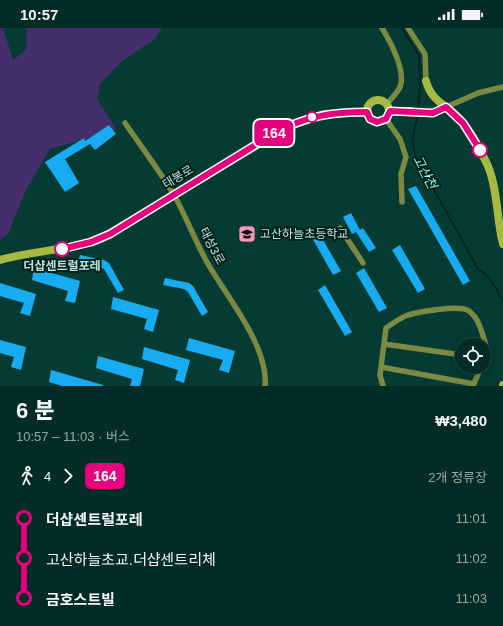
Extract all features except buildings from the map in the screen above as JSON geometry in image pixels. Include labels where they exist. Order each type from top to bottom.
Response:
[{"type":"street","points":[[382,28],[393,47],[401,75],[400,88],[388,107],[386,119],[400,139],[406,157],[401,174],[402,202]]},
{"type":"street","points":[[408,28],[425,54],[426,81],[432,96],[463,123],[491,171],[503,244]]},
{"type":"street","points":[[386,119],[381,122],[373,121],[367,112],[369,105],[374,101],[381,100],[388,107],[433,113],[478,93],[503,87]]},
{"type":"street","name":"태봉로","points":[[0,260],[21,254],[76,247],[91,242],[110,234],[173,194],[287,126],[324,114],[367,112]]},
{"type":"street","name":"태성3로","points":[[125,123],[173,194],[208,264],[251,334],[261,356],[266,378],[265,386]]},
{"type":"street","points":[[340,228],[363,263]]},
{"type":"street","points":[[383,386],[380,375],[386,328],[395,321],[408,315],[456,308],[467,310],[477,318],[483,338]]},
{"type":"street","points":[[384,344],[455,353]]},
{"type":"street","points":[[381,367],[473,385],[478,374]]},
{"type":"shaded area","points":[[0,28],[3,28],[13,60],[26,50],[27,28],[162,28],[155,39],[122,61],[100,84],[97,99],[117,130],[50,149],[26,190],[8,234],[0,240]]},
{"type":"waterway","name":"고산천","points":[[402,28],[419,56],[420,84],[418,110]]},
{"type":"waterway","name":"고산천","points":[[418,114],[413,141],[417,159],[478,269],[490,279],[503,301]]},
{"type":"bus line","name":"164","points":[[62,249],[76,247],[110,234],[287,126],[324,114],[367,112],[370,119],[381,122],[387,118],[390,111],[433,113],[446,107],[463,123],[480,150]]},
{"type":"place","name":"고산하늘초등학교","points":[[247,234]]},
{"type":"place","name":"더샵센트럴포레","points":[[62,249]]}]
